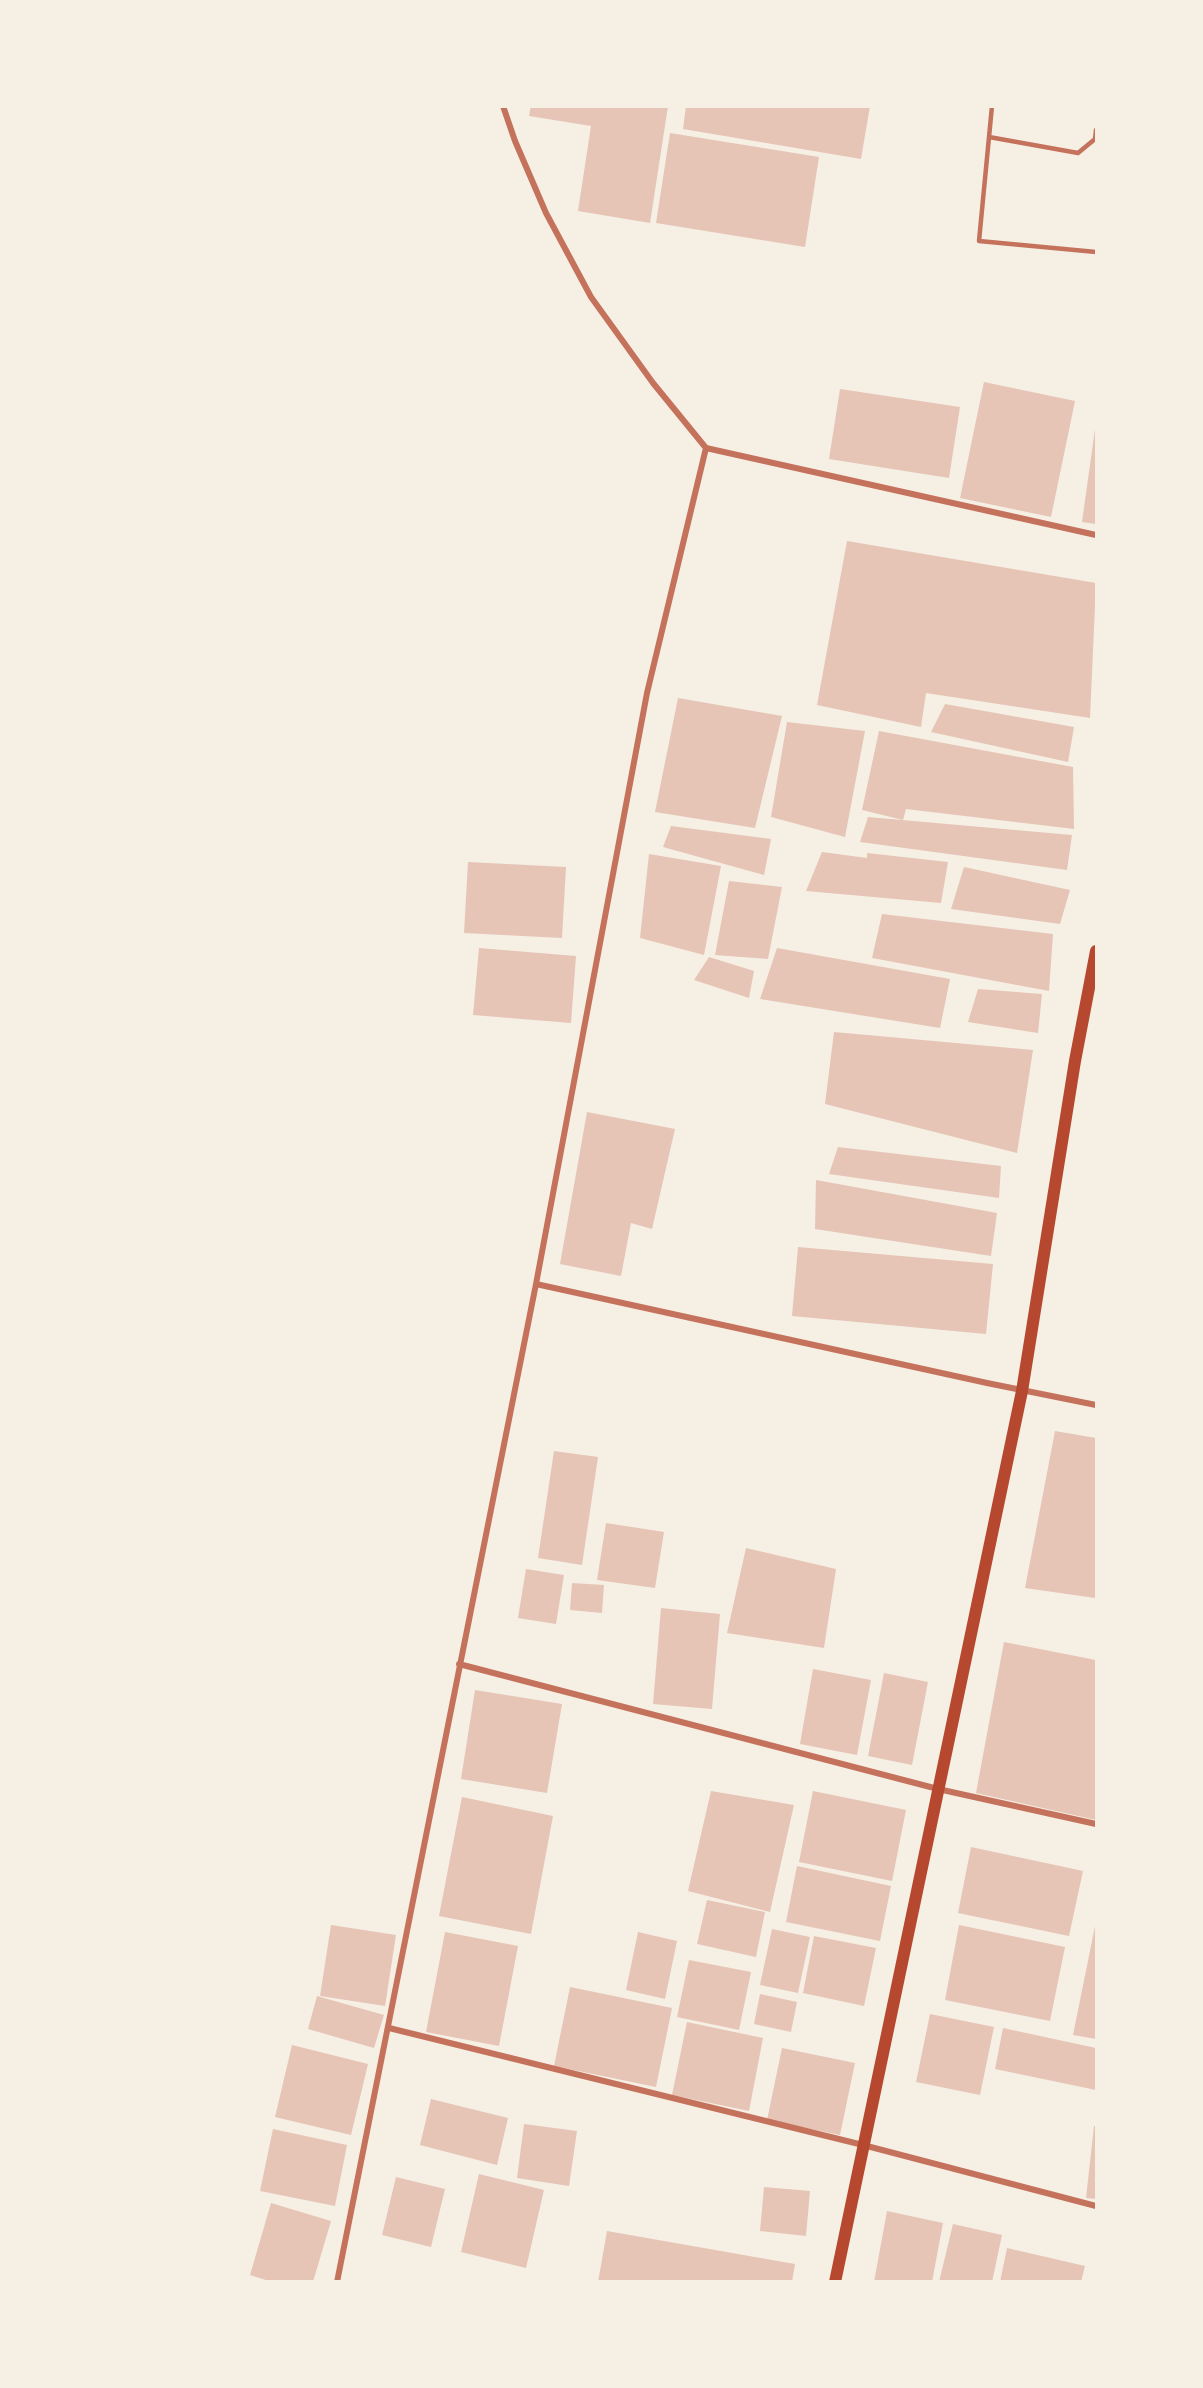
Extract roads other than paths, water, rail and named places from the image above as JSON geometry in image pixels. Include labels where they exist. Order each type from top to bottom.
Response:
[{"type":"main road","points":[[835,2282],[1022,1391],[1075,1062],[1092,999],[1096,951]]},
{"type":"street","points":[[503,106],[514,141],[546,213],[591,297],[653,383],[706,448],[1096,535]]},
{"type":"street","points":[[337,2282],[536,1284],[647,693],[706,448]]},
{"type":"street","points":[[536,1284],[1022,1391],[1096,1405]]},
{"type":"street","points":[[459,1664],[938,1789],[1096,1824]]},
{"type":"street","points":[[389,2028],[863,2145],[1096,2206]]},
{"type":"lane","points":[[992,106],[979,241],[1096,252]]},
{"type":"lane","points":[[989,137],[1078,153],[1095,140],[1096,130]]}]
